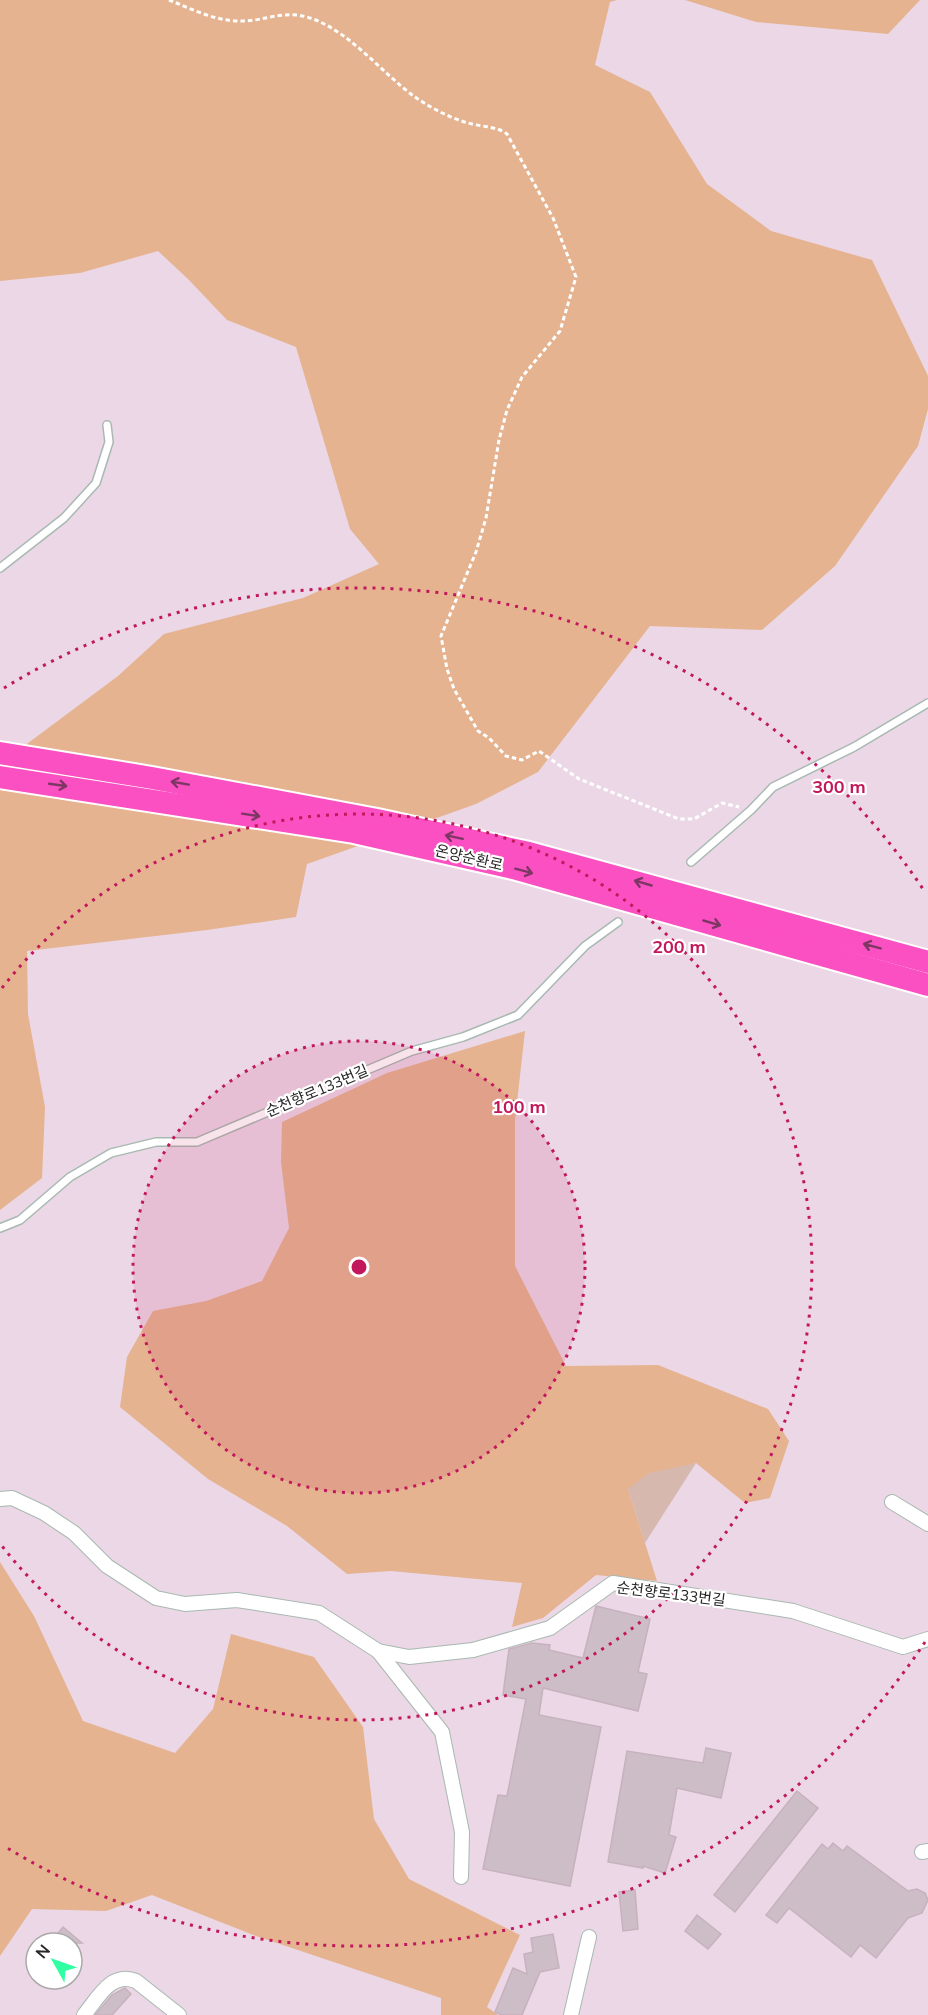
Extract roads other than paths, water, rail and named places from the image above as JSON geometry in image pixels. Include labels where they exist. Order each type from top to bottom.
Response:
[{"type":"highway","name":"온양순환로","points":[[0,753],[141,776],[377,820],[529,853],[928,962]]},
{"type":"highway","name":"온양순환로","points":[[0,777],[354,832],[513,868],[928,985]]},
{"type":"street","name":"순천향로133번길","points":[[0,1499],[12,1498],[44,1513],[74,1533],[107,1566],[156,1598],[185,1604],[237,1600],[319,1613],[378,1651],[409,1657],[473,1650],[550,1628],[613,1583],[793,1611],[903,1647],[928,1639]]},
{"type":"street","points":[[892,1502],[928,1524]]},
{"type":"street","points":[[378,1651],[442,1732],[462,1832],[461,1876]]},
{"type":"street","points":[[571,2015],[589,1937]]},
{"type":"street","points":[[84,2015],[111,1982],[119,1978],[136,1981],[178,2015]]},
{"type":"lane","points":[[0,568],[64,518],[96,483],[109,442],[107,425]]},
{"type":"lane","points":[[691,862],[751,810],[773,787],[854,747],[928,703]]},
{"type":"lane","name":"순천향로133번길","points":[[0,1228],[20,1220],[70,1177],[111,1153],[156,1142],[197,1142],[412,1051],[463,1037],[518,1015],[585,946],[618,922]]}]
